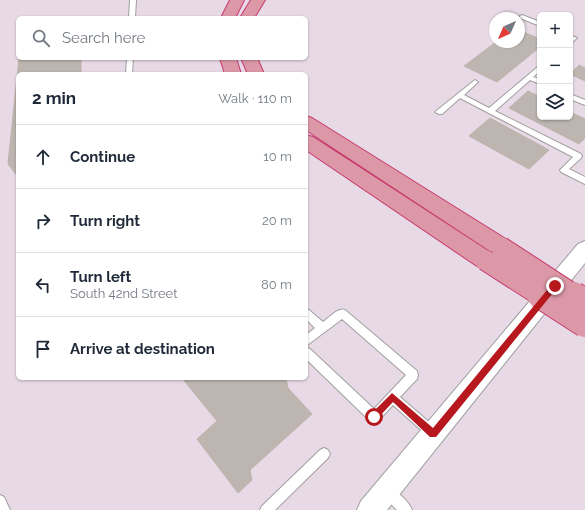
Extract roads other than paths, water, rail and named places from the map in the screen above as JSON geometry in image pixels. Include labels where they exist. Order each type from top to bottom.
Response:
[{"type":"highway","points":[[229,16],[237,0]]},
{"type":"highway","points":[[248,16],[258,0]]},
{"type":"highway","points":[[229,60],[232,72]]},
{"type":"highway","points":[[250,60],[255,72]]},
{"type":"highway","points":[[308,123],[493,253],[585,324]]},
{"type":"highway","points":[[308,142],[493,253],[585,302]]},
{"type":"street","points":[[370,510],[585,249]]},
{"type":"lane","points":[[132,16],[133,0]]},
{"type":"lane","points":[[525,18],[537,23]]},
{"type":"lane","points":[[129,72],[130,60]]},
{"type":"lane","points":[[490,111],[537,70]]},
{"type":"lane","points":[[529,77],[537,81]]},
{"type":"lane","points":[[439,112],[475,82]]},
{"type":"lane","points":[[459,95],[578,156],[564,170],[585,181]]},
{"type":"lane","points":[[573,97],[585,103]]},
{"type":"lane","points":[[308,339],[342,313],[413,375],[374,417],[308,354]]},
{"type":"lane","points":[[308,315],[322,328]]},
{"type":"lane","points":[[392,397],[433,434]]},
{"type":"lane","points":[[266,510],[324,454]]},
{"type":"lane","points":[[386,491],[406,510]]},
{"type":"lane","points":[[0,501],[4,510]]}]
